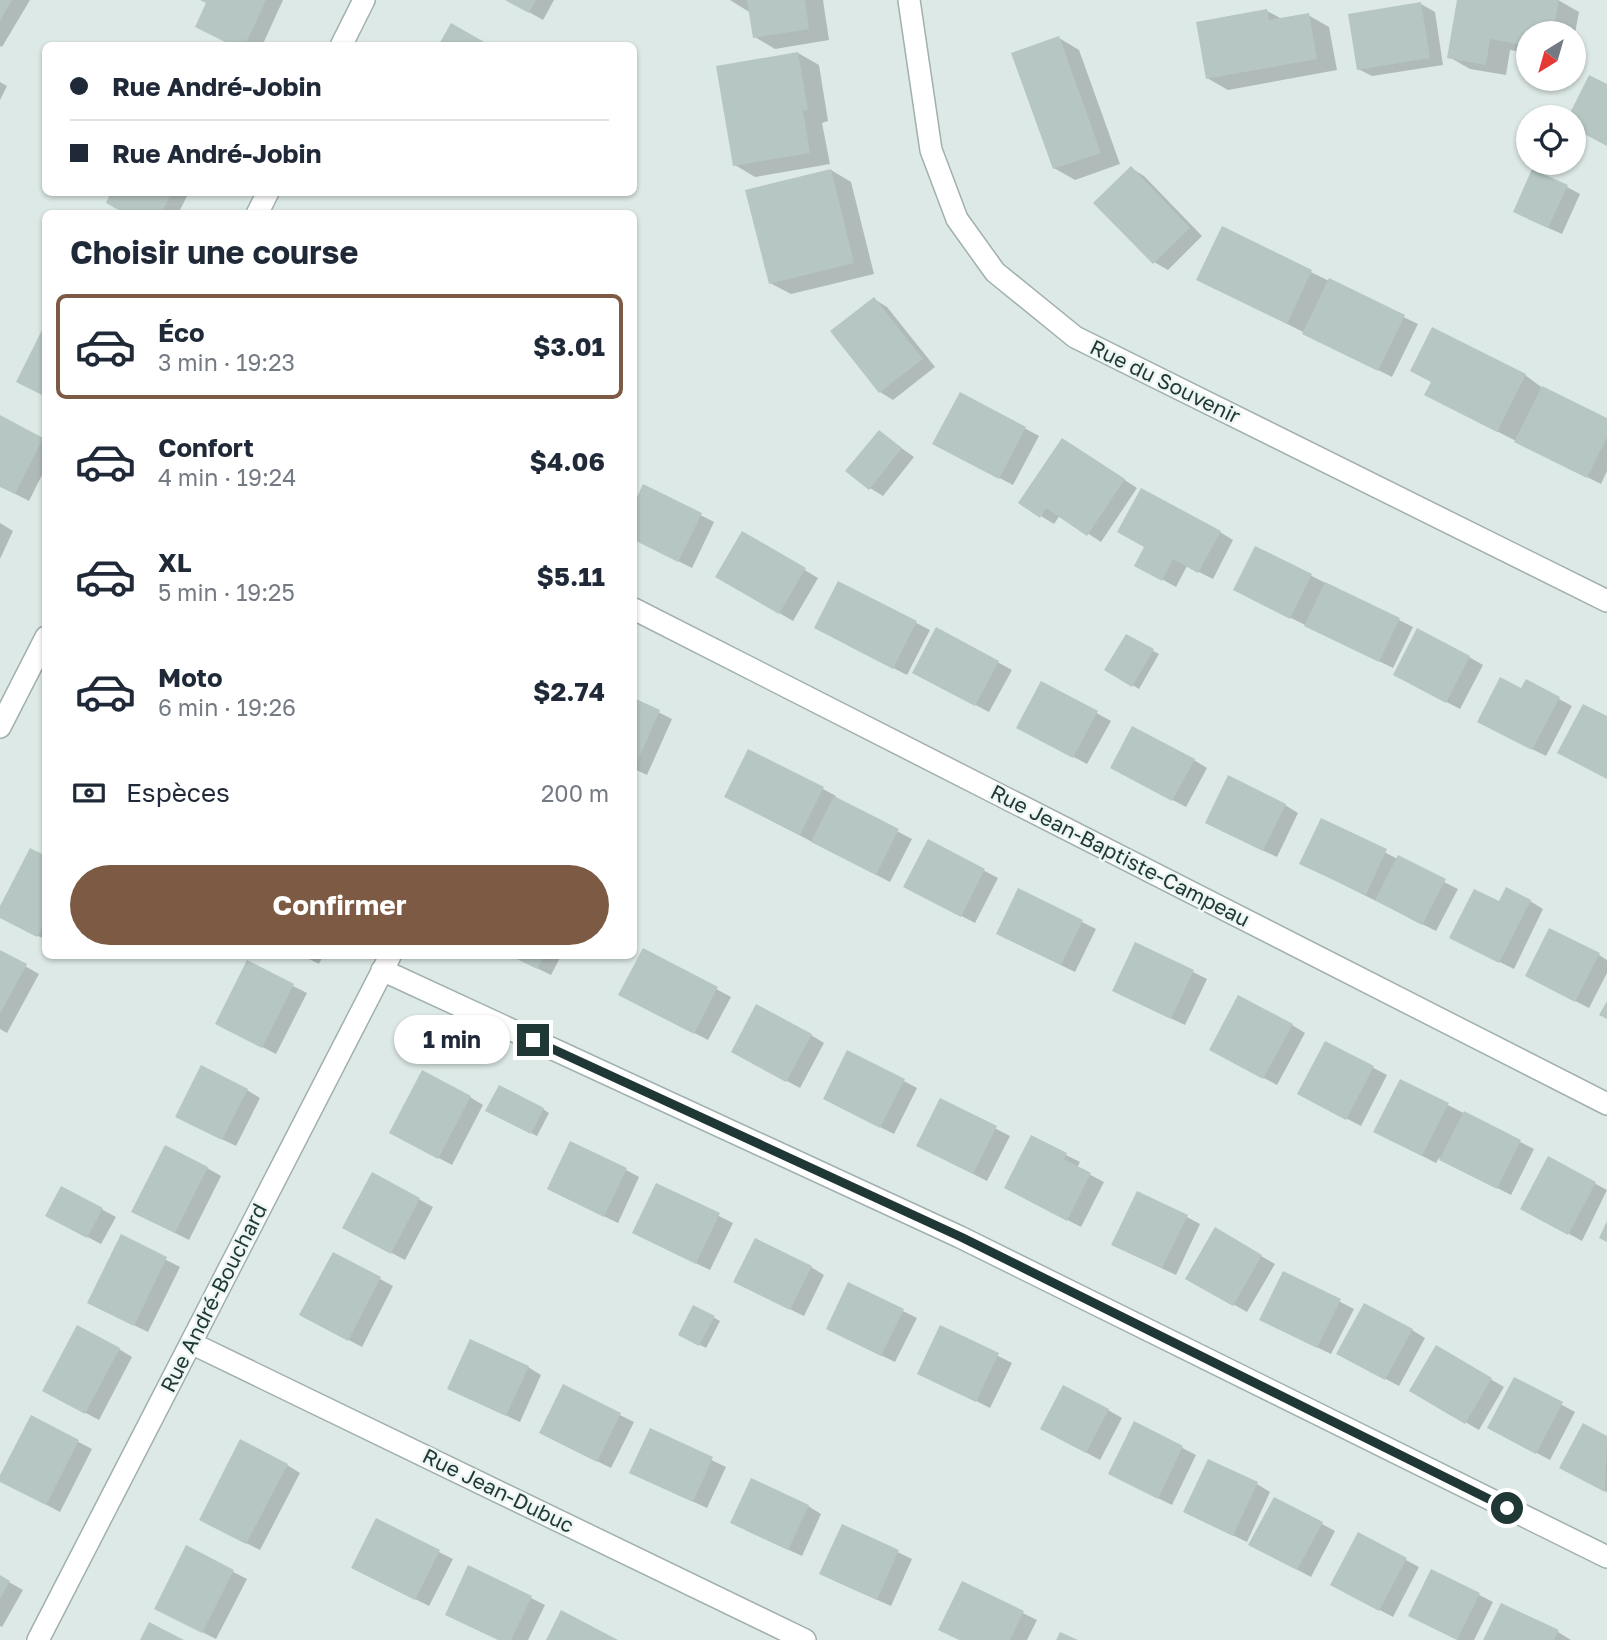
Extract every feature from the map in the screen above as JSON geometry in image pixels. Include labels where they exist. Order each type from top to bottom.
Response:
[{"type":"street","points":[[343,42],[364,0]]},
{"type":"street","name":"Rue du Souvenir","points":[[909,0],[930,150],[957,219],[995,272],[1075,337],[1607,601]]},
{"type":"street","name":"Rue Jean-Baptiste-Campeau","points":[[637,611],[1607,1104]]},
{"type":"street","points":[[0,727],[42,645]]},
{"type":"street","points":[[386,963],[961,1237],[1607,1557]]},
{"type":"street","name":"Rue André-Bouchard","points":[[37,1640],[386,963]]},
{"type":"street","name":"Rue Jean-Dubuc","points":[[191,1343],[805,1640]]},
{"type":"building","points":[[0,0],[12,0],[0,21]]},
{"type":"building","points":[[200,0],[266,0],[247,42],[225,42],[195,27],[206,3]]},
{"type":"building","points":[[505,0],[536,0],[529,13]]},
{"type":"building","points":[[747,0],[805,0],[809,29],[753,38]]},
{"type":"building","points":[[1457,0],[1559,0],[1555,21],[1516,21],[1516,44],[1490,39],[1486,65],[1447,58]]},
{"type":"building","points":[[1421,2],[1430,58],[1357,70],[1348,14]]},
{"type":"building","points":[[1267,9],[1269,20],[1309,13],[1317,59],[1206,79],[1196,22]]},
{"type":"building","points":[[451,23],[484,42],[440,42]]},
{"type":"building","points":[[1059,36],[1101,153],[1053,169],[1011,53]]},
{"type":"building","points":[[798,52],[808,110],[803,111],[810,153],[733,166],[716,66]]},
{"type":"building","points":[[1589,75],[1607,84],[1607,146],[1586,135],[1586,105],[1574,105],[1581,91],[1586,91]]},
{"type":"building","points":[[1131,166],[1190,228],[1153,264],[1093,203]]},
{"type":"building","points":[[831,169],[854,263],[769,284],[745,190]]},
{"type":"building","points":[[1529,175],[1546,175],[1568,185],[1548,228],[1513,212]]},
{"type":"building","points":[[109,196],[170,196],[163,210],[119,210],[106,203]]},
{"type":"building","points":[[1222,226],[1312,270],[1287,324],[1196,280]]},
{"type":"building","points":[[1329,278],[1405,315],[1378,371],[1302,334]]},
{"type":"building","points":[[874,297],[923,359],[879,393],[830,331]]},
{"type":"building","points":[[1432,327],[1526,374],[1497,432],[1424,395],[1431,382],[1410,371]]},
{"type":"building","points":[[42,330],[42,395],[16,382]]},
{"type":"building","points":[[1542,386],[1607,418],[1607,437],[1587,478],[1514,442]]},
{"type":"building","points":[[960,392],[1026,427],[999,479],[932,444]]},
{"type":"building","points":[[0,415],[42,437],[42,440],[15,494],[0,487]]},
{"type":"building","points":[[879,430],[902,448],[869,490],[845,471]]},
{"type":"building","points":[[1062,438],[1125,479],[1087,536],[1046,508],[1040,518],[1018,503]]},
{"type":"building","points":[[643,484],[702,513],[678,562],[637,542],[637,497]]},
{"type":"building","points":[[1141,488],[1221,531],[1198,573],[1173,559],[1162,581],[1134,566],[1144,547],[1117,532]]},
{"type":"building","points":[[742,531],[806,568],[779,614],[715,577]]},
{"type":"building","points":[[1255,546],[1312,574],[1290,619],[1233,590]]},
{"type":"building","points":[[838,581],[917,621],[893,669],[814,628]]},
{"type":"building","points":[[1325,582],[1400,618],[1379,662],[1304,626]]},
{"type":"building","points":[[936,627],[999,661],[975,706],[912,673]]},
{"type":"building","points":[[1417,628],[1470,656],[1446,703],[1393,675]]},
{"type":"building","points":[[1126,634],[1154,649],[1132,687],[1104,670]]},
{"type":"building","points":[[1500,677],[1521,688],[1526,679],[1560,697],[1532,750],[1477,722]]},
{"type":"building","points":[[1041,681],[1098,711],[1073,758],[1016,728]]},
{"type":"building","points":[[637,699],[660,710],[637,762]]},
{"type":"building","points":[[1583,704],[1607,716],[1607,779],[1557,753]]},
{"type":"building","points":[[1132,726],[1195,759],[1172,801],[1110,768]]},
{"type":"building","points":[[748,749],[824,787],[800,835],[724,797]]},
{"type":"building","points":[[1228,775],[1286,804],[1263,851],[1205,823]]},
{"type":"building","points":[[834,796],[899,829],[876,875],[811,842]]},
{"type":"building","points":[[1321,818],[1387,849],[1366,895],[1299,864]]},
{"type":"building","points":[[928,839],[985,869],[961,917],[903,887]]},
{"type":"building","points":[[30,848],[42,854],[42,927],[37,937],[0,918],[0,906]]},
{"type":"building","points":[[1398,855],[1446,879],[1422,925],[1375,900]]},
{"type":"building","points":[[1506,887],[1531,900],[1499,963],[1449,938],[1474,889],[1499,901]]},
{"type":"building","points":[[1018,888],[1083,920],[1061,965],[996,934]]},
{"type":"building","points":[[1549,928],[1600,953],[1575,1002],[1525,976]]},
{"type":"building","points":[[1135,942],[1194,970],[1171,1019],[1112,991]]},
{"type":"building","points":[[643,948],[718,987],[694,1034],[618,995]]},
{"type":"building","points":[[0,950],[27,964],[0,1014]]},
{"type":"building","points":[[517,959],[542,959],[537,969]]},
{"type":"building","points":[[247,960],[294,984],[262,1048],[215,1024]]},
{"type":"building","points":[[1238,995],[1293,1024],[1263,1079],[1209,1050]]},
{"type":"building","points":[[1607,1001],[1607,1019],[1599,1015]]},
{"type":"building","points":[[756,1004],[812,1034],[786,1082],[731,1052]]},
{"type":"building","points":[[1325,1041],[1374,1066],[1346,1120],[1297,1094]]},
{"type":"building","points":[[847,1050],[905,1079],[880,1128],[823,1099]]},
{"type":"building","points":[[201,1065],[248,1089],[222,1140],[175,1117]]},
{"type":"building","points":[[422,1070],[471,1096],[438,1159],[389,1133]]},
{"type":"building","points":[[1400,1079],[1449,1103],[1422,1156],[1373,1132]]},
{"type":"building","points":[[499,1085],[544,1108],[531,1134],[485,1111]]},
{"type":"building","points":[[940,1098],[997,1126],[973,1174],[916,1146]]},
{"type":"building","points":[[1464,1111],[1521,1140],[1497,1189],[1439,1160]]},
{"type":"building","points":[[1031,1135],[1067,1153],[1064,1159],[1091,1173],[1067,1221],[1004,1188]]},
{"type":"building","points":[[570,1141],[627,1168],[604,1217],[547,1189]]},
{"type":"building","points":[[165,1145],[208,1167],[175,1233],[131,1212]]},
{"type":"building","points":[[1548,1156],[1596,1182],[1568,1235],[1520,1209]]},
{"type":"building","points":[[372,1172],[420,1198],[391,1254],[342,1228]]},
{"type":"building","points":[[656,1183],[720,1213],[696,1264],[632,1233]]},
{"type":"building","points":[[61,1186],[103,1208],[87,1238],[45,1216]]},
{"type":"building","points":[[1137,1191],[1188,1215],[1162,1268],[1111,1245]]},
{"type":"building","points":[[1607,1221],[1607,1242],[1599,1238]]},
{"type":"building","points":[[1215,1227],[1262,1255],[1233,1306],[1185,1279]]},
{"type":"building","points":[[121,1234],[167,1257],[134,1326],[87,1303]]},
{"type":"building","points":[[755,1238],[812,1266],[790,1310],[733,1282]]},
{"type":"building","points":[[333,1252],[381,1277],[348,1341],[299,1315]]},
{"type":"building","points":[[1283,1271],[1341,1299],[1317,1348],[1259,1320]]},
{"type":"building","points":[[848,1282],[904,1309],[881,1356],[826,1329]]},
{"type":"building","points":[[1364,1303],[1413,1329],[1385,1380],[1336,1354]]},
{"type":"building","points":[[693,1305],[715,1316],[699,1346],[678,1335]]},
{"type":"building","points":[[77,1325],[120,1348],[85,1414],[42,1391]]},
{"type":"building","points":[[940,1325],[999,1353],[976,1402],[917,1374]]},
{"type":"building","points":[[470,1339],[529,1366],[506,1416],[447,1389]]},
{"type":"building","points":[[1436,1345],[1492,1378],[1465,1424],[1409,1391]]},
{"type":"building","points":[[1514,1377],[1563,1402],[1536,1454],[1487,1428]]},
{"type":"building","points":[[563,1384],[621,1413],[597,1462],[539,1433]]},
{"type":"building","points":[[1063,1385],[1109,1409],[1086,1453],[1040,1429]]},
{"type":"building","points":[[31,1415],[79,1440],[46,1505],[0,1482],[0,1475]]},
{"type":"building","points":[[1134,1421],[1183,1446],[1158,1499],[1108,1474]]},
{"type":"building","points":[[1583,1423],[1607,1436],[1605,1492],[1559,1468]]},
{"type":"building","points":[[650,1428],[713,1457],[693,1502],[629,1473]]},
{"type":"building","points":[[240,1439],[288,1464],[246,1544],[199,1520]]},
{"type":"building","points":[[1208,1459],[1258,1482],[1233,1536],[1183,1512]]},
{"type":"building","points":[[751,1478],[809,1505],[788,1550],[730,1523]]},
{"type":"building","points":[[1274,1497],[1323,1522],[1297,1570],[1248,1545]]},
{"type":"building","points":[[376,1518],[440,1550],[415,1600],[351,1568]]},
{"type":"building","points":[[842,1524],[899,1550],[877,1600],[819,1574]]},
{"type":"building","points":[[1358,1532],[1407,1558],[1379,1611],[1330,1585]]},
{"type":"building","points":[[186,1545],[234,1570],[202,1633],[154,1609]]},
{"type":"building","points":[[468,1565],[532,1596],[511,1640],[498,1640],[445,1615]]},
{"type":"building","points":[[1431,1569],[1480,1593],[1457,1640],[1408,1616]]},
{"type":"building","points":[[0,1575],[10,1581],[0,1599]]},
{"type":"building","points":[[962,1581],[1024,1611],[1010,1640],[959,1640],[938,1630]]},
{"type":"building","points":[[1501,1603],[1559,1630],[1554,1640],[1483,1640]]},
{"type":"building","points":[[561,1610],[618,1640],[546,1640]]},
{"type":"building","points":[[149,1622],[184,1640],[140,1640]]},
{"type":"building","points":[[1060,1632],[1078,1640],[1056,1640]]},
{"type":"route","points":[[533,1040],[961,1237],[1507,1508]]}]
